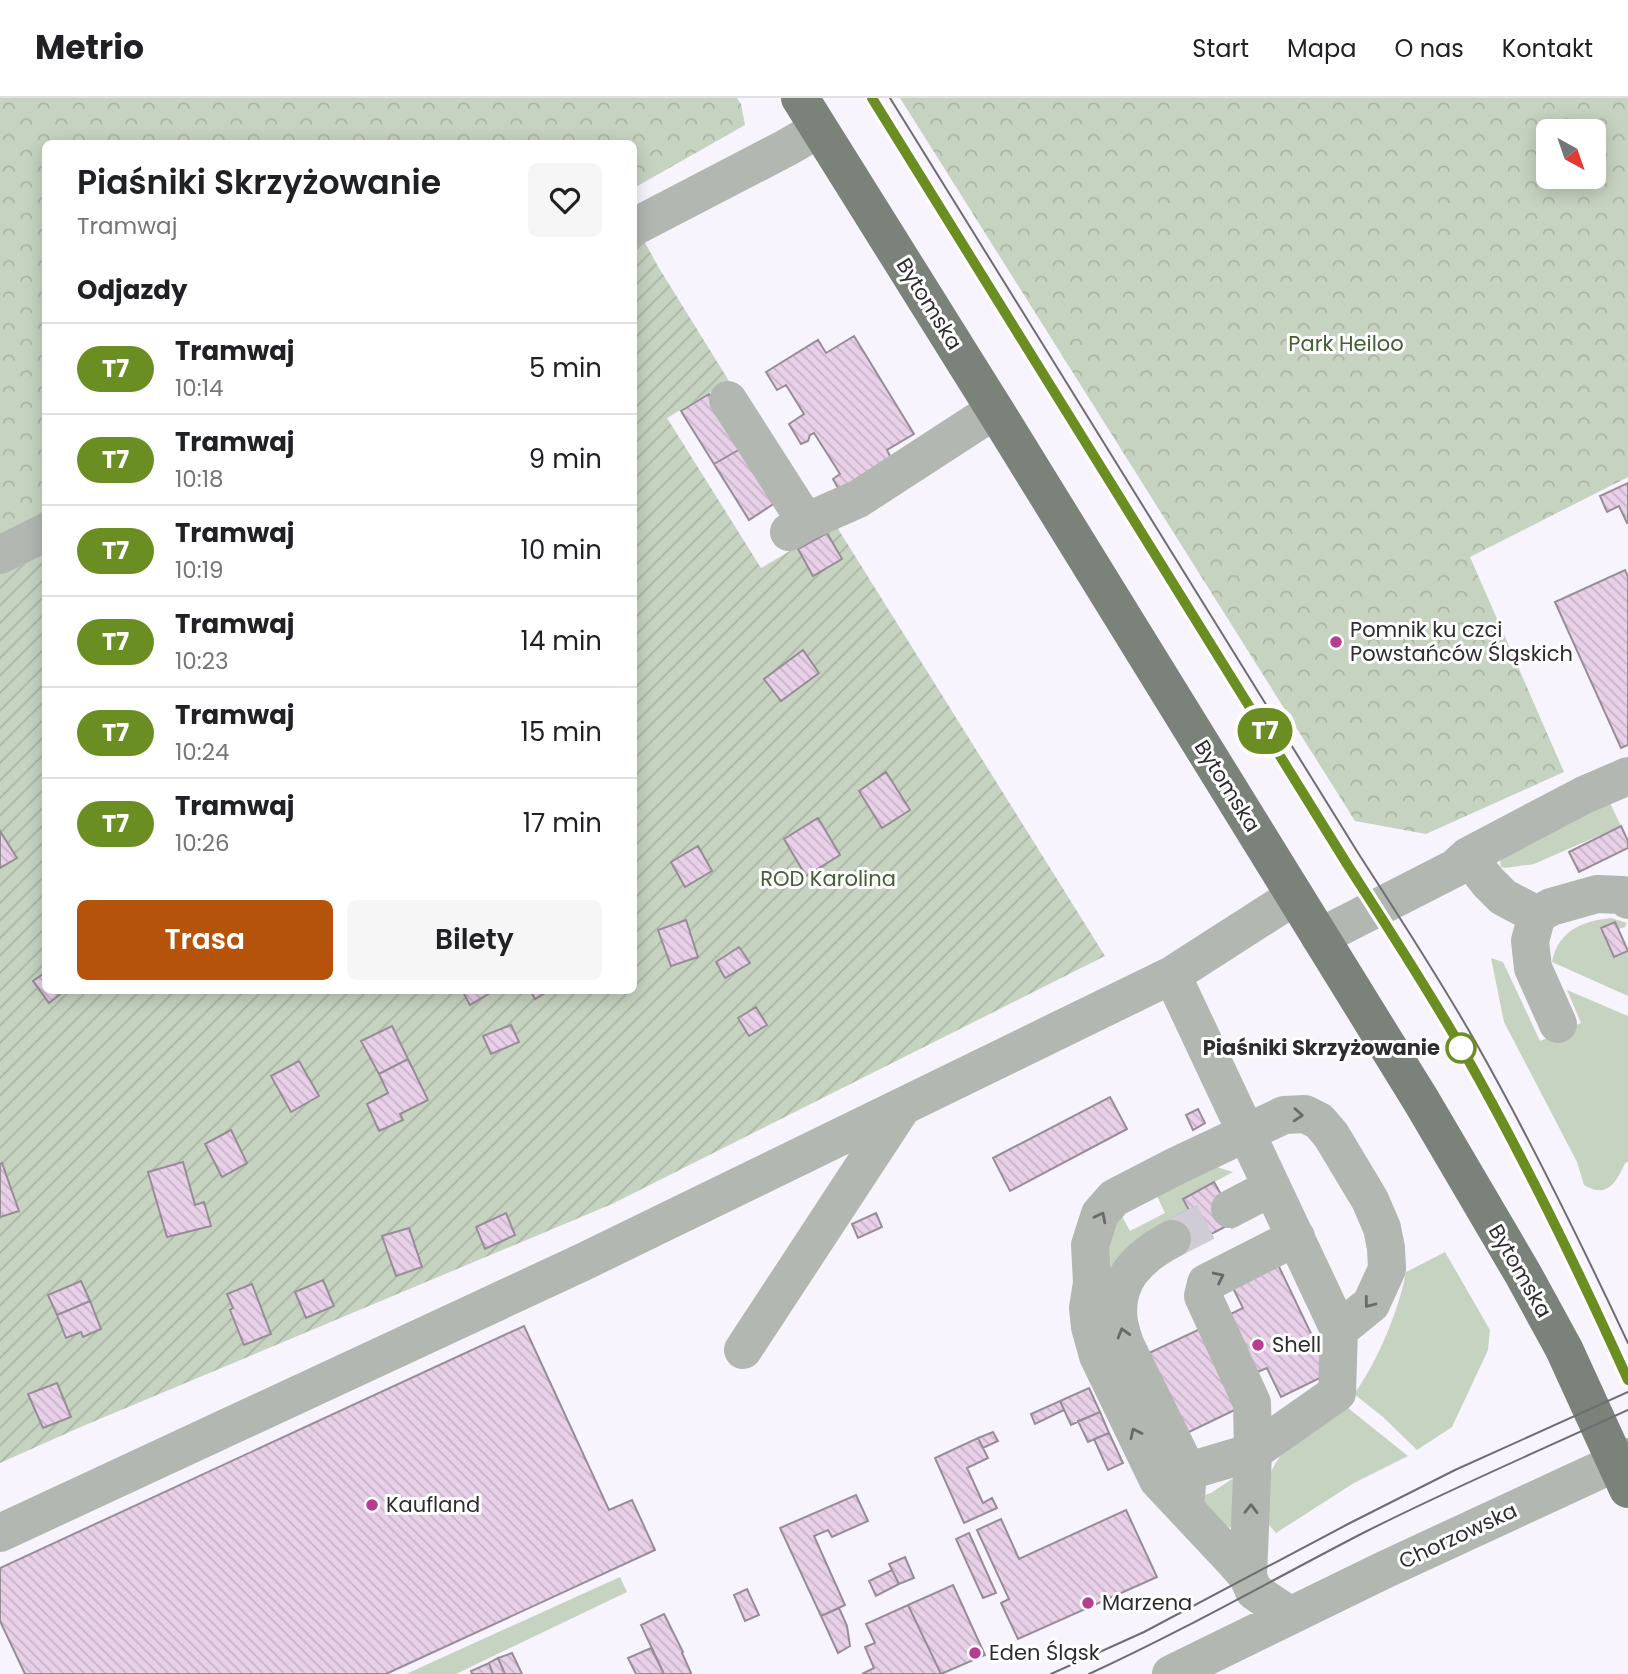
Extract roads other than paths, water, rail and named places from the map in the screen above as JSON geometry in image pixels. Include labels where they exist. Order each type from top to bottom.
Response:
[{"type":"main road","name":"Bytomska","points":[[809,113],[1422,1102],[1523,1274],[1624,1470]]},
{"type":"street","points":[[637,225],[786,148],[809,113]]},
{"type":"street","points":[[729,400],[797,527],[858,499],[995,410]]},
{"type":"street","points":[[0,555],[42,534]]},
{"type":"street","points":[[1320,937],[1455,867],[1468,856],[1628,776]]},
{"type":"street","points":[[1468,856],[1503,897],[1537,915]]},
{"type":"street","points":[[1558,1024],[1533,968],[1530,941],[1537,915],[1551,907],[1597,894],[1623,895],[1628,900]]},
{"type":"street","points":[[0,1533],[571,1268],[1172,975],[1295,896]]},
{"type":"street","points":[[1172,975],[1339,1331],[1337,1393],[1253,1452],[1173,1476]]},
{"type":"street","points":[[743,1350],[902,1107]]},
{"type":"street","points":[[1173,1476],[1098,1356],[1090,1327],[1090,1245],[1100,1214],[1114,1198],[1284,1115],[1305,1114],[1319,1121],[1370,1200],[1382,1228],[1386,1248],[1387,1269],[1371,1304],[1339,1331]]},
{"type":"street","points":[[1230,1209],[1272,1187]]},
{"type":"street","points":[[1248,1577],[1253,1452],[1252,1403],[1203,1296],[1206,1283],[1296,1237]]},
{"type":"street","points":[[1172,1240],[1160,1245],[1137,1263],[1123,1282],[1118,1303],[1119,1322],[1125,1344],[1185,1509],[1248,1577],[1254,1591],[1289,1615]]},
{"type":"street","name":"Chorzowska","points":[[1171,1674],[1289,1615],[1624,1470]]},
{"type":"tunnel","points":[[1172,1239],[1230,1209]]},
{"type":"tram line","points":[[872,98],[1451,1030],[1540,1193],[1628,1380]]},
{"type":"tram line","name":"T7","points":[[872,98],[1347,864],[1399,943],[1461,1048],[1563,1239],[1628,1380]]},
{"type":"tram line","points":[[890,98],[1448,996],[1536,1154],[1628,1343]]},
{"type":"tram line","points":[[1051,1674],[1144,1632],[1455,1470],[1628,1392]]},
{"type":"tram line","points":[[1089,1674],[1396,1517],[1628,1410]]},
{"type":"place","name":"Pomnik ku czci Powstańców Śląskich","points":[[1336,642]]},
{"type":"place","name":"Piaśniki Skrzyżowanie","points":[[1461,1048]]},
{"type":"place","name":"Shell","points":[[1258,1345]]},
{"type":"place","name":"Kaufland","points":[[372,1505]]},
{"type":"place","name":"Marzena","points":[[1088,1603]]},
{"type":"place","name":"Eden Śląsk","points":[[975,1653]]},
{"type":"park label","name":"Park Heiloo","points":[[1346,344]]},
{"type":"park label","name":"ROD Karolina","points":[[828,879]]}]
